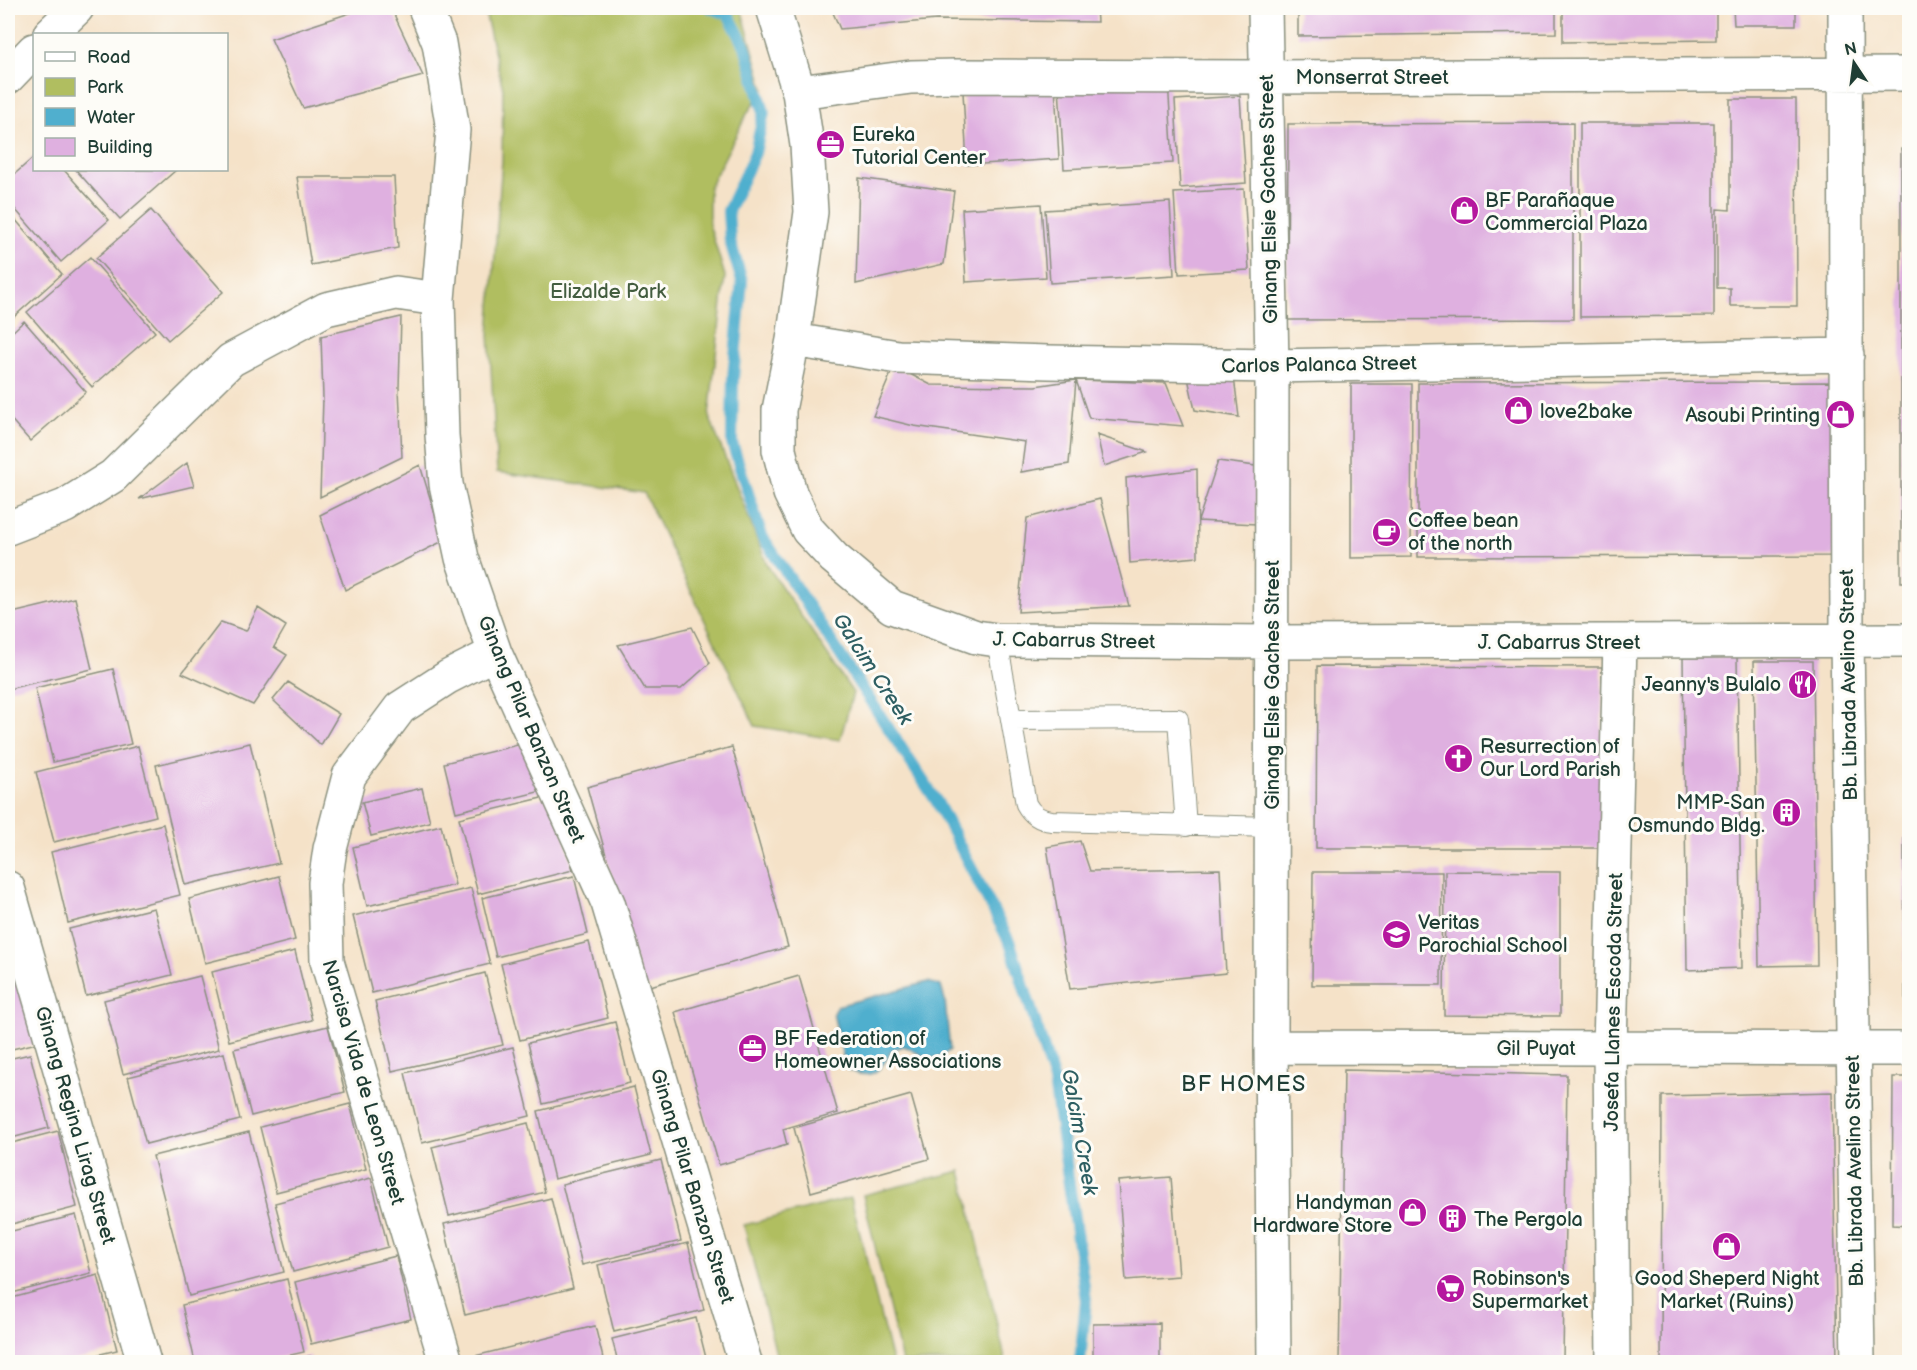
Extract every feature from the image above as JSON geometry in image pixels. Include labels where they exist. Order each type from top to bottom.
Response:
[{"type":"street","points":[[51,33],[77,8]]},
{"type":"street","name":"Ginang Pilar Banzon Street","points":[[425,8],[439,43],[453,130],[438,299],[442,435],[446,483],[462,558],[495,653],[608,903],[745,1362]]},
{"type":"street","name":"J. Cabarrus Street","points":[[773,8],[799,92],[807,145],[811,212],[793,340],[779,410],[779,450],[790,493],[808,530],[834,558],[892,607],[976,637],[998,640],[1272,642],[1910,640]]},
{"type":"street","name":"Ginang Elsie Gaches Street","points":[[1265,8],[1272,366],[1271,1047],[1274,1362]]},
{"type":"street","name":"Bb. Librada Avelino Street","points":[[1845,8],[1847,640],[1858,1362]]},
{"type":"street","points":[[8,77],[33,51]]},
{"type":"street","name":"Monserrat Street","points":[[799,92],[911,77],[1910,74]]},
{"type":"street","points":[[8,528],[65,506],[113,476],[231,360],[326,309],[396,293],[438,299]]},
{"type":"street","name":"Carlos Palanca Street","points":[[793,340],[898,357],[1060,363],[1272,366],[1847,355]]},
{"type":"street","name":"Josefa Llanes Escoda Street","points":[[1613,1362],[1610,1048],[1620,642]]},
{"type":"street","name":"Narcisa Vida de Leon Street","points":[[446,1362],[327,961],[325,883],[330,849],[348,776],[400,708],[448,677],[495,653]]},
{"type":"street","name":"Ginang Regina Lirag Street","points":[[8,888],[144,1362]]},
{"type":"street","name":"Gil Puyat","points":[[1271,1047],[1910,1049]]},
{"type":"lane","points":[[998,640],[1026,804],[1029,811],[1036,817],[1052,821],[1272,827]]},
{"type":"lane","points":[[1011,720],[1178,719],[1186,826]]},
{"type":"green space","name":"Elizalde Park","points":[[484,8],[741,8],[764,89],[748,112],[709,188],[709,224],[725,276],[709,416],[767,565],[853,693],[840,740],[755,726],[644,493],[497,472],[489,334],[502,160],[503,89]]},
{"type":"green space","points":[[961,1171],[1006,1362],[902,1362],[863,1195]]},
{"type":"green space","points":[[851,1198],[892,1362],[778,1362],[744,1225]]},
{"type":"water","points":[[928,982],[941,986],[945,1001],[950,1050],[944,1055],[933,1058],[904,1046],[892,1050],[874,1073],[855,1073],[846,1069],[833,1013],[837,1006]]},
{"type":"building","points":[[365,8],[391,8],[423,76],[303,108],[271,39]]},
{"type":"building","points":[[831,8],[1096,8],[1097,22],[936,20],[840,29]]},
{"type":"building","points":[[1298,8],[1556,8],[1556,33],[1298,36]]},
{"type":"building","points":[[1563,8],[1716,8],[1716,40],[1563,42]]},
{"type":"building","points":[[1733,8],[1796,8],[1796,25],[1734,25]]},
{"type":"building","points":[[1168,80],[1173,163],[1064,169],[1059,87]]},
{"type":"building","points":[[1055,86],[1059,159],[967,165],[963,92]]},
{"type":"building","points":[[1240,96],[1246,183],[1180,188],[1175,100]]},
{"type":"building","points":[[1730,99],[1796,99],[1797,306],[1730,306],[1730,288],[1717,288],[1717,209],[1730,210]]},
{"type":"building","points":[[1573,123],[1573,319],[1287,320],[1288,124]]},
{"type":"building","points":[[1580,123],[1714,123],[1714,316],[1580,317]]},
{"type":"building","points":[[1901,149],[1910,149],[1910,582],[1901,582]]},
{"type":"building","points":[[33,158],[33,171],[65,171],[109,220],[61,262],[8,201],[8,180]]},
{"type":"building","points":[[77,171],[175,171],[120,219]]},
{"type":"building","points":[[297,177],[394,177],[398,248],[311,265]]},
{"type":"building","points":[[859,178],[954,191],[944,264],[856,284]]},
{"type":"building","points":[[1244,189],[1249,270],[1179,274],[1174,193]]},
{"type":"building","points":[[1170,202],[1174,275],[1050,283],[1045,210]]},
{"type":"building","points":[[1041,204],[1046,277],[966,282],[962,209]]},
{"type":"building","points":[[151,210],[223,292],[168,340],[96,258]]},
{"type":"building","points":[[8,211],[62,274],[8,322]]},
{"type":"building","points":[[90,257],[155,332],[92,387],[27,312]]},
{"type":"building","points":[[401,317],[399,388],[402,457],[320,497],[323,398],[321,336]]},
{"type":"building","points":[[24,321],[86,392],[30,441],[8,416],[8,336]]},
{"type":"building","points":[[894,366],[931,385],[1035,386],[1076,380],[1069,464],[1021,472],[1025,442],[914,426],[873,416]]},
{"type":"building","points":[[1234,377],[1239,417],[1195,410],[1188,378]]},
{"type":"building","points":[[1076,380],[1166,383],[1183,426],[1089,418]]},
{"type":"building","points":[[1835,382],[1835,556],[1418,557],[1418,383]]},
{"type":"building","points":[[1351,384],[1412,384],[1411,557],[1351,558]]},
{"type":"building","points":[[1097,435],[1147,452],[1104,466]]},
{"type":"building","points":[[1218,461],[1255,466],[1256,524],[1198,521]]},
{"type":"building","points":[[187,463],[194,486],[139,499]]},
{"type":"building","points":[[420,465],[443,541],[345,590],[320,515]]},
{"type":"building","points":[[1197,469],[1198,557],[1130,563],[1126,478]]},
{"type":"building","points":[[1100,499],[1129,606],[1018,612],[1027,518]]},
{"type":"building","points":[[75,598],[92,669],[8,689],[8,614]]},
{"type":"building","points":[[258,608],[286,626],[274,647],[287,655],[253,705],[182,673],[221,622],[246,631]]},
{"type":"building","points":[[692,627],[710,663],[681,689],[645,689],[618,645]]},
{"type":"building","points":[[1737,657],[1742,968],[1687,970],[1683,658]]},
{"type":"building","name":"MMP-San Osmundo Bldg.","points":[[1754,661],[1813,661],[1817,965],[1759,966]]},
{"type":"building","name":"Resurrection of Our Lord Parish","points":[[1317,666],[1602,667],[1601,848],[1316,848]]},
{"type":"building","points":[[113,669],[131,744],[53,762],[35,688]]},
{"type":"building","points":[[288,682],[339,714],[321,745],[273,700]]},
{"type":"building","points":[[534,741],[546,790],[456,812],[444,763]]},
{"type":"building","points":[[250,743],[279,863],[185,885],[156,765]]},
{"type":"building","points":[[138,746],[156,816],[54,842],[36,772]]},
{"type":"building","points":[[732,747],[788,947],[643,988],[587,787]]},
{"type":"building","points":[[422,788],[430,822],[371,836],[362,802]]},
{"type":"building","points":[[554,795],[573,870],[478,894],[459,818]]},
{"type":"building","points":[[163,824],[180,895],[68,923],[51,852]]},
{"type":"building","points":[[441,825],[455,885],[367,906],[353,847]]},
{"type":"building","points":[[1904,838],[1910,838],[1910,998],[1905,998]]},
{"type":"building","points":[[1080,841],[1090,871],[1220,869],[1226,973],[1070,989],[1047,847]]},
{"type":"building","points":[[1445,871],[1560,872],[1560,1016],[1444,1015]]},
{"type":"building","points":[[1313,872],[1442,872],[1441,985],[1312,985]]},
{"type":"building","points":[[279,876],[295,940],[205,963],[189,899]]},
{"type":"building","points":[[574,876],[588,934],[496,957],[482,898]]},
{"type":"building","points":[[471,888],[490,964],[372,993],[353,916]]},
{"type":"building","points":[[154,908],[172,975],[86,996],[69,929]]},
{"type":"building","points":[[8,934],[37,1043],[8,1050]]},
{"type":"building","points":[[589,942],[608,1018],[520,1040],[501,964]]},
{"type":"building","points":[[295,951],[312,1020],[229,1041],[212,972]]},
{"type":"building","points":[[485,973],[503,1045],[392,1071],[375,1001]]},
{"type":"building","points":[[200,976],[219,1049],[123,1074],[104,1000]]},
{"type":"building","name":"BF Federation of Homeowner Associations","points":[[799,976],[838,1113],[783,1129],[787,1145],[719,1165],[675,1012]]},
{"type":"building","points":[[615,1022],[630,1083],[543,1104],[528,1043]]},
{"type":"building","points":[[328,1026],[345,1092],[251,1116],[234,1049]]},
{"type":"building","points":[[513,1047],[530,1116],[422,1143],[405,1073]]},
{"type":"building","points":[[224,1053],[240,1120],[146,1144],[128,1077]]},
{"type":"building","points":[[30,1054],[49,1128],[8,1139],[8,1059]]},
{"type":"building","name":"The Pergola","points":[[1344,1070],[1567,1075],[1563,1362],[1339,1362]]},
{"type":"building","points":[[1893,1077],[1910,1077],[1910,1226],[1892,1225]]},
{"type":"building","points":[[634,1087],[651,1155],[554,1179],[538,1111]]},
{"type":"building","points":[[1832,1092],[1837,1362],[1661,1362],[1662,1096]]},
{"type":"building","points":[[911,1095],[929,1159],[811,1192],[794,1128]]},
{"type":"building","points":[[350,1104],[366,1169],[276,1192],[260,1127]]},
{"type":"building","points":[[528,1123],[545,1192],[449,1216],[432,1147]]},
{"type":"building","points":[[58,1131],[77,1207],[8,1225],[8,1144]]},
{"type":"building","points":[[249,1132],[284,1272],[189,1296],[153,1156]]},
{"type":"building","points":[[661,1160],[681,1241],[582,1265],[562,1184]]},
{"type":"building","points":[[1171,1177],[1179,1276],[1126,1280],[1118,1181]]},
{"type":"building","points":[[371,1178],[388,1247],[293,1272],[275,1203]]},
{"type":"building","points":[[551,1198],[573,1288],[465,1315],[444,1224]]},
{"type":"building","points":[[76,1215],[91,1273],[8,1294],[8,1232]]},
{"type":"building","points":[[688,1243],[704,1310],[614,1332],[598,1265]]},
{"type":"building","points":[[396,1256],[411,1319],[311,1344],[295,1282]]},
{"type":"building","points":[[98,1275],[117,1350],[68,1362],[11,1362],[8,1348],[8,1299]]},
{"type":"building","points":[[287,1279],[304,1352],[260,1362],[195,1362],[182,1305]]},
{"type":"building","points":[[696,1318],[707,1362],[618,1362],[612,1339]]},
{"type":"building","points":[[1160,1323],[1160,1362],[1093,1362],[1093,1324]]},
{"type":"building","points":[[595,1326],[604,1362],[477,1362],[475,1356]]},
{"type":"building","points":[[310,1356],[311,1362],[285,1362]]},
{"type":"waterway","name":"Galcim Creek","points":[[711,8],[728,14],[745,46],[764,112],[755,153],[728,211],[730,241],[742,281],[733,378],[732,443],[762,536],[937,802],[1010,943],[1054,1081],[1086,1300],[1080,1362]]},
{"type":"place","name":"Eureka Tutorial Center","points":[[831,145]]},
{"type":"place","name":"BF Parañaque Commercial Plaza","points":[[1464,211]]},
{"type":"place","name":"love2bake","points":[[1519,411]]},
{"type":"place","name":"Asoubi Printing","points":[[1841,415]]},
{"type":"place","name":"Coffee bean of the north","points":[[1387,532]]},
{"type":"place","name":"Jeanny's Bulalo","points":[[1802,684]]},
{"type":"place","name":"Resurrection of Our Lord Parish","points":[[1459,758]]},
{"type":"place","name":"MMP-San Osmundo Bldg.","points":[[1786,813]]},
{"type":"place","name":"Veritas Parochial School","points":[[1397,934]]},
{"type":"place","name":"BF Federation of Homeowner Associations","points":[[753,1049]]},
{"type":"place","name":"Handyman Hardware Store","points":[[1413,1213]]},
{"type":"place","name":"The Pergola","points":[[1453,1219]]},
{"type":"place","name":"Good Sheperd Night Market (Ruins)","points":[[1727,1247]]},
{"type":"place","name":"Robinson's Supermarket","points":[[1451,1289]]},
{"type":"district","name":"BF HOMES","points":[[1244,1083]]}]
